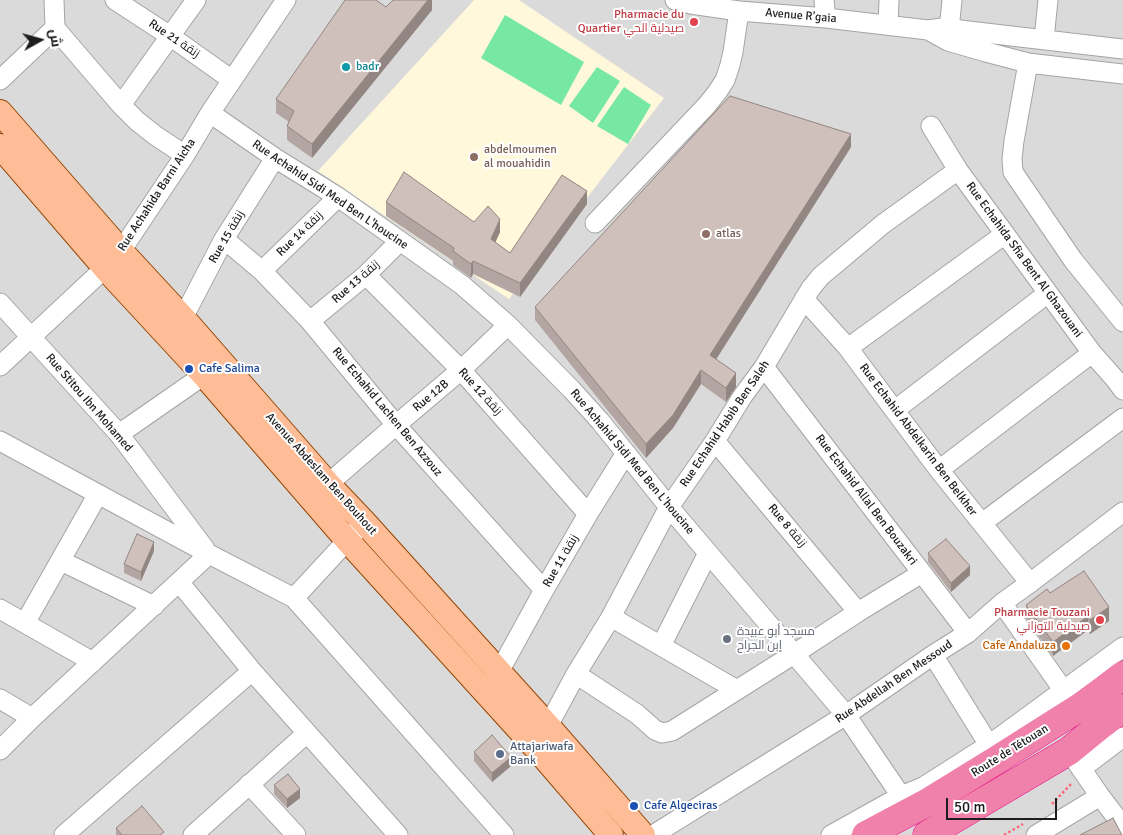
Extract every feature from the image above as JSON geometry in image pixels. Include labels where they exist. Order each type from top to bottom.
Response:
[{"type":"highway","name":"Route de Tétouan","points":[[866,835],[897,809],[938,796],[1088,702],[1123,675]]},
{"type":"highway","points":[[927,835],[990,798],[1075,760],[1102,724],[1123,708]]},
{"type":"main road","name":"Avenue Abdeslam Ben Bouhout","points":[[0,112],[204,375],[346,540],[536,748],[611,835]]},
{"type":"main road","name":"Avenue Abdeslam Ben Bouhout","points":[[0,146],[113,260],[183,318],[328,484],[548,726],[643,835]]},
{"type":"street","points":[[54,0],[55,28],[137,121],[185,155]]},
{"type":"street","name":"Rue 21 زنقة","points":[[115,0],[232,80]]},
{"type":"street","points":[[121,105],[196,0]]},
{"type":"street","name":"Rue Achahida Barni Aicha","points":[[0,366],[113,260],[185,155],[210,113],[286,0]]},
{"type":"street","name":"Avenue R'gaia","points":[[675,0],[739,11],[825,9],[888,25],[949,34],[986,52],[1028,63],[1123,74]]},
{"type":"street","points":[[888,25],[889,0]]},
{"type":"street","points":[[949,34],[952,0]]},
{"type":"street","points":[[1044,39],[1048,0]]},
{"type":"street","points":[[594,223],[707,105],[718,91],[725,80],[730,65],[739,11]]},
{"type":"street","points":[[0,80],[55,28]]},
{"type":"street","name":"Avenue R'gaia","points":[[949,34],[960,30],[1123,49]]},
{"type":"street","points":[[1028,63],[1014,141],[1013,172],[1073,260],[1123,322]]},
{"type":"street","name":"Rue Achahid Sidi Med Ben L'houcine","points":[[210,113],[274,158],[338,197],[462,285],[508,325],[600,421],[708,553],[846,715],[897,809]]},
{"type":"street","name":"Rue Echahida Sfia Bent Al Ghazouani","points":[[931,126],[958,170],[1092,353],[1120,380]]},
{"type":"street","name":"Rue 15 زنقة","points":[[183,318],[224,239],[274,158]]},
{"type":"street","name":"Rue Echahid Habib Ben Saleh","points":[[548,726],[576,674],[611,617],[670,507],[715,441],[742,397],[764,367],[811,288],[821,276],[883,224],[958,170]]},
{"type":"street","name":"Rue 14 زنقة","points":[[262,271],[338,197]]},
{"type":"street","points":[[848,348],[1005,234]]},
{"type":"street","name":"Rue Echahid Lachen Ben Azzouz","points":[[224,239],[262,271],[310,320],[396,424],[544,590]]},
{"type":"street","name":"Rue 13 زنقة","points":[[310,320],[366,275],[400,241]]},
{"type":"street","name":"Rue 12 زنقة","points":[[366,275],[461,370],[588,514]]},
{"type":"street","points":[[894,410],[1048,293]]},
{"type":"street","name":"Rue Echahid Abdelkarin Ben Belkher","points":[[804,299],[848,348],[939,470],[1030,584]]},
{"type":"street","name":"Rue Stitou Ibn Mohamed","points":[[0,303],[119,434],[209,554]]},
{"type":"street","name":"Rue 12B","points":[[328,484],[461,370],[508,325]]},
{"type":"street","points":[[939,470],[1092,353]]},
{"type":"street","name":"Rue Echahid Allal Ben Bouzakri","points":[[764,367],[968,633]]},
{"type":"street","points":[[119,434],[204,375]]},
{"type":"street","points":[[982,523],[1123,418]]},
{"type":"street","name":"Rue 8 زنقة","points":[[715,441],[858,612]]},
{"type":"street","points":[[3,448],[98,494],[294,598],[504,835]]},
{"type":"street","name":"Rue 11 زنقة","points":[[499,672],[588,514],[626,453]]},
{"type":"street","points":[[25,624],[98,494]]},
{"type":"street","name":"Rue Abdellah Ben Messoud","points":[[653,835],[846,715],[968,633],[1002,603],[1030,584],[1123,512]]},
{"type":"street","points":[[294,598],[346,540],[365,523]]},
{"type":"street","points":[[661,646],[708,553]]},
{"type":"street","points":[[0,750],[209,554]]},
{"type":"street","points":[[61,561],[154,606]]},
{"type":"street","points":[[576,674],[637,714],[655,730],[662,732],[672,731],[922,573]]},
{"type":"street","points":[[179,582],[252,671],[398,835]]},
{"type":"street","points":[[1002,603],[1064,691]]},
{"type":"street","points":[[0,609],[93,662]]},
{"type":"street","points":[[611,617],[737,690]]},
{"type":"street","points":[[830,835],[897,809],[923,787],[989,745],[1123,647]]},
{"type":"street","points":[[933,655],[989,745]]},
{"type":"street","points":[[64,835],[252,671]]},
{"type":"street","points":[[0,699],[32,718]]},
{"type":"street","points":[[193,835],[307,733]]},
{"type":"street","points":[[1123,737],[1075,760],[1123,826]]},
{"type":"street","points":[[250,784],[296,835]]},
{"type":"street","points":[[1032,828],[1100,796]]},
{"type":"path","points":[[1050,806],[1074,780],[1075,760]]},
{"type":"path","points":[[1004,835],[1032,828]]},
{"type":"shaded area","points":[[0,0],[1123,0],[1123,835],[0,835]]},
{"type":"shaded area","name":"abdelmoumen al mouahidin","points":[[474,0],[519,0],[664,98],[509,299],[318,171]]},
{"type":"green space","points":[[505,15],[584,62],[561,105],[481,58]]},
{"type":"green space","points":[[597,67],[620,81],[593,123],[569,106]]},
{"type":"green space","points":[[624,87],[651,105],[628,144],[597,126]]},
{"type":"building","name":"badr","points":[[345,0],[376,0],[386,7],[393,0],[428,0],[312,144],[287,126],[294,111],[276,99]]},
{"type":"building","name":"atlas","points":[[730,96],[851,134],[710,355],[736,373],[726,388],[701,370],[673,415],[646,444],[535,307]]},
{"type":"building","name":"abdelmoumen al mouahidin","points":[[404,172],[474,222],[488,206],[500,219],[491,239],[510,253],[562,175],[587,191],[520,283],[473,261],[471,264],[453,251],[454,248],[386,202]]},
{"type":"building","points":[[137,534],[154,542],[141,572],[124,564]]},
{"type":"building","points":[[946,539],[970,566],[951,583],[928,553]]},
{"type":"building","points":[[1084,571],[1109,607],[1090,620],[1088,616],[1053,642],[1026,605],[1047,589],[1050,593]]},
{"type":"building","points":[[492,735],[511,757],[492,773],[474,752]]},
{"type":"building","points":[[288,774],[300,789],[287,799],[274,785]]},
{"type":"building","points":[[142,806],[164,832],[160,835],[122,835],[116,828]]},
{"type":"building","points":[[1113,818],[1122,835],[1080,835]]},
{"type":"place","name":"Pharmacie du Quartier صيدلية الحي","points":[[694,22]]},
{"type":"place","name":"badr","points":[[346,67]]},
{"type":"place","name":"abdelmoumen al mouahidin","points":[[474,157]]},
{"type":"place","name":"atlas","points":[[706,234]]},
{"type":"place","name":"Cafe Salima","points":[[189,369]]},
{"type":"place","name":"Pharmacie Touzani صيدلية التوزاني","points":[[1100,620]]},
{"type":"place","name":"مسجد أبو عبيدة إبن الجراح","points":[[727,639]]},
{"type":"place","name":"Cafe Andaluza","points":[[1066,646]]},
{"type":"place","name":"Attajariwafa Bank","points":[[500,754]]},
{"type":"place","name":"Cafe Algeciras","points":[[634,806]]}]
